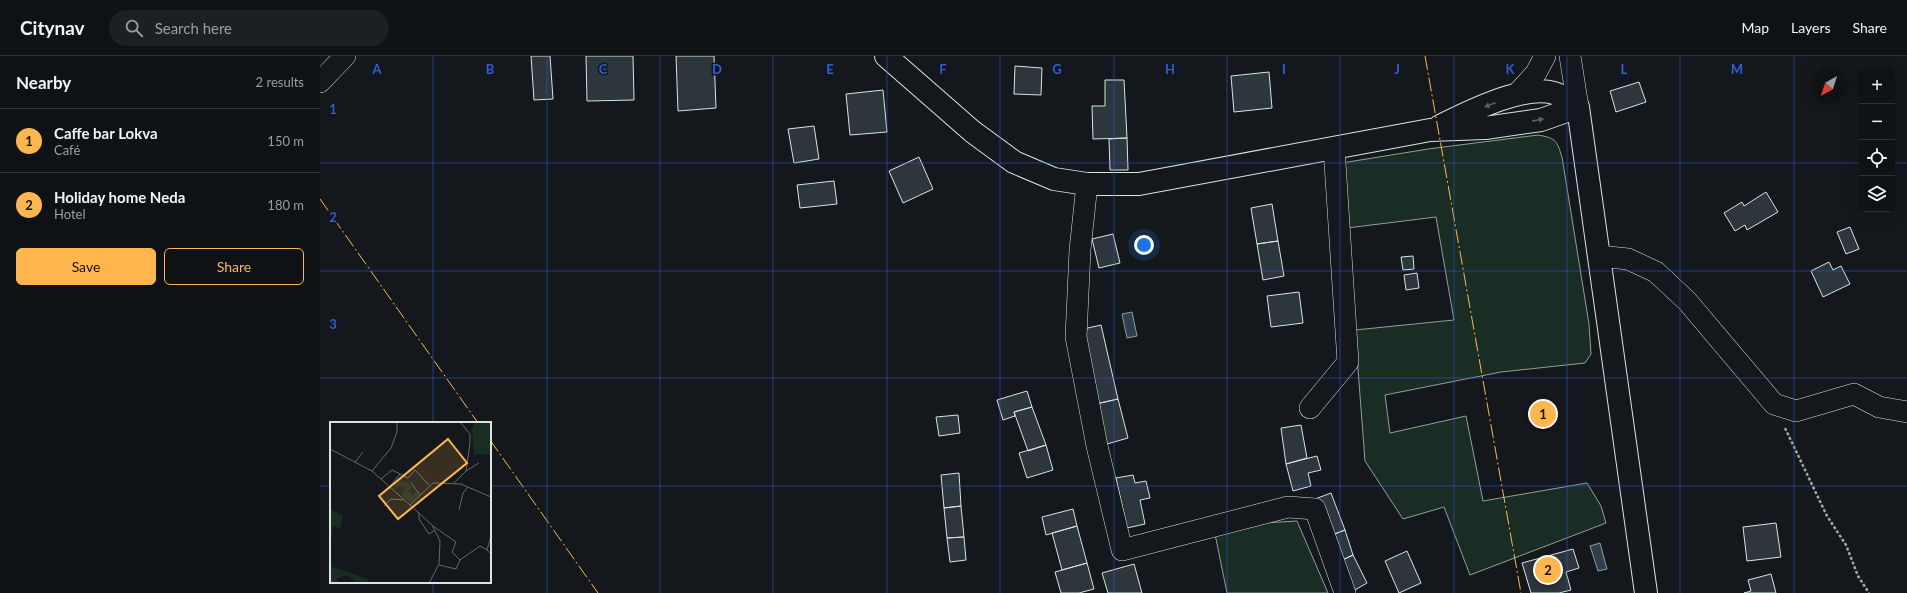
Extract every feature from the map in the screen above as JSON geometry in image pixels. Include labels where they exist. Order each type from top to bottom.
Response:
[{"type":"main road","points":[[886,56],[974,132],[1014,162],[1054,179],[1087,184],[1139,184],[1430,130],[1485,128],[1541,120],[1578,107]]},
{"type":"main road","points":[[1430,130],[1464,114],[1517,94],[1538,90],[1554,93],[1566,98],[1578,107],[1646,593]]},
{"type":"street","points":[[320,82],[345,56]]},
{"type":"street","points":[[1517,94],[1536,73],[1545,56]]},
{"type":"street","points":[[1570,56],[1578,107]]},
{"type":"street","points":[[1310,408],[1348,362],[1334,148]]},
{"type":"street","points":[[1087,184],[1080,250],[1076,337],[1097,446],[1122,550],[1288,507],[1314,510],[1345,593]]},
{"type":"street","points":[[1599,256],[1628,259],[1656,272],[1687,301],[1774,404],[1796,411],[1854,394],[1879,407],[1907,412]]},
{"type":"path","points":[[1774,404],[1827,516],[1846,545],[1858,576],[1869,593]]},
{"type":"green space","points":[[1538,135],[1549,137],[1555,141],[1559,147],[1562,157],[1589,324],[1591,354],[1585,363],[1501,372],[1385,395],[1390,433],[1466,416],[1483,501],[1587,483],[1601,506],[1606,523],[1470,575],[1444,507],[1403,519],[1365,461],[1355,330],[1454,320],[1436,217],[1347,228],[1342,163],[1428,149]]},
{"type":"green space","points":[[1297,521],[1328,593],[1227,593],[1215,534],[1245,524]]},
{"type":"water","points":[[1132,312],[1137,336],[1127,338],[1122,314]]},
{"type":"water","points":[[1600,543],[1607,569],[1598,571],[1590,546]]},
{"type":"building","points":[[531,56],[550,56],[553,99],[534,100]]},
{"type":"building","points":[[586,56],[633,56],[634,100],[587,101]]},
{"type":"building","points":[[676,56],[714,56],[716,108],[678,111]]},
{"type":"building","points":[[1015,66],[1042,68],[1041,95],[1014,94]]},
{"type":"building","points":[[1269,72],[1272,108],[1234,112],[1231,76]]},
{"type":"building","points":[[1105,80],[1124,80],[1127,138],[1093,139],[1092,106],[1105,106]]},
{"type":"building","points":[[1639,82],[1646,102],[1616,112],[1610,91]]},
{"type":"building","points":[[883,90],[887,132],[850,135],[846,94]]},
{"type":"building","points":[[814,126],[819,159],[794,163],[788,129]]},
{"type":"building","points":[[1127,138],[1128,170],[1110,170],[1109,139]]},
{"type":"building","points":[[919,157],[933,189],[903,203],[889,171]]},
{"type":"building","points":[[834,181],[837,204],[800,208],[797,185]]},
{"type":"building","points":[[1766,192],[1778,212],[1747,230],[1745,225],[1735,231],[1724,213],[1742,202],[1744,206]]},
{"type":"building","points":[[1272,204],[1278,241],[1257,244],[1251,208]]},
{"type":"building","points":[[1850,227],[1859,249],[1846,254],[1837,232]]},
{"type":"building","points":[[1113,234],[1120,263],[1099,268],[1092,239]]},
{"type":"building","points":[[1278,241],[1284,276],[1263,280],[1257,244]]},
{"type":"building","points":[[1413,256],[1414,269],[1403,270],[1401,257]]},
{"type":"building","points":[[1829,262],[1833,270],[1841,266],[1850,284],[1823,297],[1811,271]]},
{"type":"building","points":[[1417,273],[1419,288],[1406,290],[1404,275]]},
{"type":"building","points":[[1299,292],[1303,323],[1271,327],[1267,296]]},
{"type":"building","points":[[1101,325],[1118,399],[1096,404],[1079,330]]},
{"type":"building","points":[[1027,391],[1032,407],[1014,412],[1015,416],[1003,420],[997,400]]},
{"type":"building","points":[[1118,399],[1128,438],[1107,444],[1096,404]]},
{"type":"building","points":[[1032,407],[1046,445],[1028,451],[1014,412]]},
{"type":"building","points":[[958,415],[960,433],[939,436],[936,417]]},
{"type":"building","points":[[1301,425],[1307,458],[1286,464],[1281,428]]},
{"type":"building","points":[[1046,445],[1053,470],[1027,478],[1019,453]]},
{"type":"building","points":[[1317,456],[1321,470],[1308,473],[1311,486],[1293,491],[1286,464]]},
{"type":"building","points":[[959,473],[961,506],[944,508],[941,475]]},
{"type":"building","points":[[1133,475],[1135,483],[1146,481],[1150,498],[1140,500],[1145,524],[1127,528],[1116,478]]},
{"type":"building","points":[[1331,493],[1345,530],[1329,536],[1315,499]]},
{"type":"building","points":[[961,506],[964,537],[947,538],[944,508]]},
{"type":"building","points":[[1073,509],[1077,526],[1046,535],[1042,517]]},
{"type":"building","points":[[1776,523],[1781,557],[1747,561],[1743,527]]},
{"type":"building","points":[[1077,526],[1087,563],[1062,570],[1052,533]]},
{"type":"building","points":[[1345,530],[1353,555],[1338,562],[1329,536]]},
{"type":"building","points":[[964,537],[966,560],[950,562],[947,538]]},
{"type":"building","points":[[1573,549],[1579,568],[1566,572],[1571,590],[1559,593],[1531,593],[1522,563]]},
{"type":"building","points":[[1407,551],[1421,583],[1399,593],[1385,561]]},
{"type":"building","points":[[1353,555],[1367,583],[1353,591],[1338,562]]},
{"type":"building","points":[[1087,563],[1094,589],[1079,593],[1061,593],[1055,572]]},
{"type":"building","points":[[1134,564],[1142,593],[1108,593],[1102,573]]},
{"type":"building","points":[[1771,574],[1776,593],[1744,593],[1751,591],[1748,580]]},
{"type":"power","points":[[1425,56],[1521,593]]},
{"type":"power","points":[[320,199],[477,422]]},
{"type":"power","points":[[491,441],[598,593]]},
{"type":"place","name":"Caffe bar Lokva","points":[[1543,414]]},
{"type":"place","name":"Holiday home Neda","points":[[1548,570]]}]
